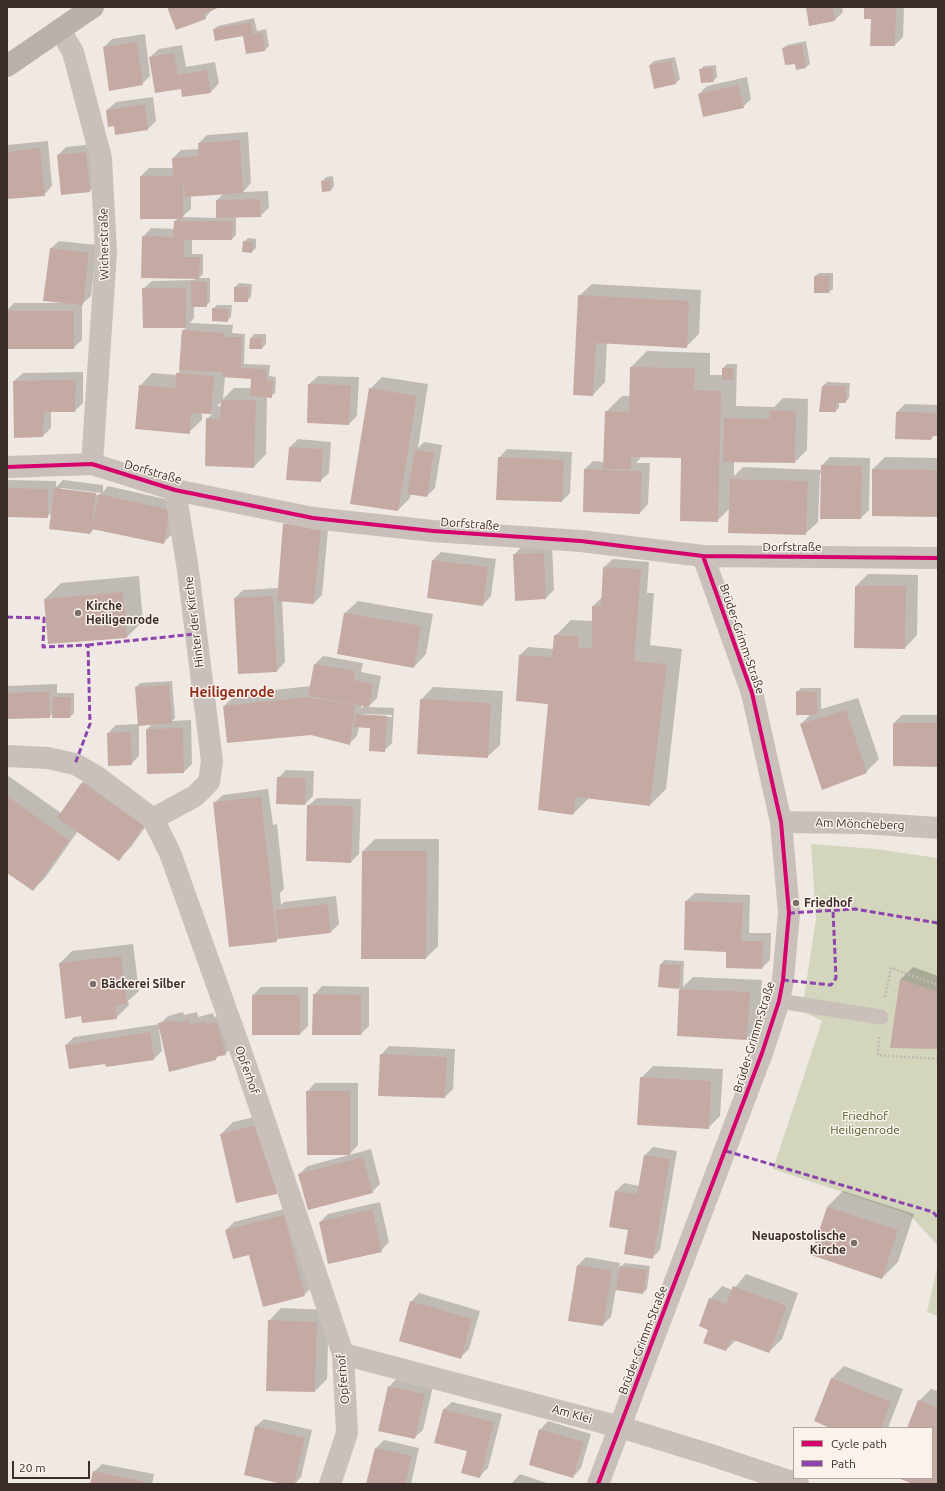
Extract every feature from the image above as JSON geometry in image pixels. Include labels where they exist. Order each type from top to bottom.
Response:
[{"type":"main road","points":[[7,66],[93,7]]},
{"type":"street","name":"Wicherstraße","points":[[60,30],[73,52],[101,158],[106,252],[92,464]]},
{"type":"street","name":"Dorfstraße","points":[[7,467],[92,464],[175,490],[312,518],[433,531],[581,541],[703,556],[938,558]]},
{"type":"street","name":"Hinter der Kirche","points":[[153,819],[195,796],[208,782],[212,760],[188,570],[175,490]]},
{"type":"street","name":"Brüder-Grimm-Straße","points":[[598,1484],[726,1151],[762,1053],[779,1001],[783,980],[789,913],[781,822],[752,692],[703,556]]},
{"type":"street","name":"Opferhof","points":[[7,756],[48,758],[75,764],[96,776],[153,819],[170,853],[190,906],[343,1354],[347,1433],[330,1484]]},
{"type":"street","name":"Am Möncheberg","points":[[781,822],[861,823],[938,828]]},
{"type":"street","name":"Am Klei","points":[[343,1354],[620,1427],[798,1484]]},
{"type":"lane","points":[[779,1001],[881,1017]]},
{"type":"green space","name":"Friedhof Heiligenrode","points":[[811,844],[876,849],[938,858],[938,1246],[909,1214],[773,1169],[822,1021],[802,1011],[816,918]]},
{"type":"green space","points":[[938,1264],[938,1316],[927,1312]]},
{"type":"building","points":[[167,7],[220,7],[204,14],[206,19],[176,30]]},
{"type":"building","points":[[806,7],[833,7],[835,21],[809,26]]},
{"type":"building","points":[[864,7],[896,7],[895,46],[870,46],[871,19],[864,19]]},
{"type":"building","points":[[251,22],[253,34],[262,33],[265,51],[246,54],[243,36],[215,41],[213,29]]},
{"type":"building","points":[[137,42],[143,85],[109,91],[103,47]]},
{"type":"building","points":[[802,44],[806,68],[796,70],[795,64],[785,65],[782,48]]},
{"type":"building","points":[[174,53],[178,75],[207,70],[211,93],[182,97],[181,89],[155,93],[149,57]]},
{"type":"building","points":[[671,61],[676,84],[654,89],[649,65]]},
{"type":"building","points":[[712,68],[714,82],[701,83],[699,69]]},
{"type":"building","points":[[738,85],[744,108],[703,117],[698,94]]},
{"type":"building","points":[[145,104],[148,130],[115,135],[114,126],[108,127],[106,110]]},
{"type":"building","points":[[240,140],[243,193],[185,197],[183,179],[183,219],[140,219],[140,176],[173,176],[172,158],[199,156],[198,143]]},
{"type":"building","points":[[40,148],[45,196],[7,199],[7,152]]},
{"type":"building","points":[[86,152],[90,192],[61,195],[57,155]]},
{"type":"building","points":[[330,180],[331,191],[322,192],[321,181]]},
{"type":"building","points":[[260,199],[261,217],[216,218],[216,200]]},
{"type":"building","points":[[174,221],[233,221],[232,240],[184,240],[184,257],[200,257],[199,279],[141,278],[142,236],[173,237]]},
{"type":"building","points":[[243,241],[253,242],[252,253],[242,252]]},
{"type":"building","points":[[50,248],[89,253],[83,305],[43,301]]},
{"type":"building","points":[[814,276],[829,276],[829,293],[814,293]]},
{"type":"building","points":[[191,281],[207,282],[207,307],[191,307]]},
{"type":"building","points":[[234,287],[248,287],[248,302],[234,302]]},
{"type":"building","points":[[142,288],[186,288],[186,328],[143,328]]},
{"type":"building","points":[[578,295],[689,301],[687,348],[596,343],[593,396],[573,395]]},
{"type":"building","points":[[212,308],[228,309],[228,322],[212,321]]},
{"type":"building","points":[[7,311],[74,311],[74,349],[7,349]]},
{"type":"building","points":[[182,330],[225,333],[225,337],[242,337],[241,368],[266,369],[266,380],[273,381],[272,398],[250,396],[251,379],[222,377],[223,372],[179,370]]},
{"type":"building","points":[[250,338],[262,338],[262,349],[249,349]]},
{"type":"building","points":[[630,367],[695,368],[694,390],[721,391],[718,522],[680,521],[681,458],[631,457],[631,469],[603,469],[605,411],[629,412]]},
{"type":"building","points":[[722,368],[733,368],[734,380],[722,380]]},
{"type":"building","points":[[176,373],[214,376],[211,414],[191,413],[190,434],[135,429],[139,385],[175,388]]},
{"type":"building","points":[[76,380],[75,412],[44,412],[43,437],[14,438],[13,381]]},
{"type":"building","points":[[308,384],[351,385],[349,425],[307,423]]},
{"type":"building","points":[[822,386],[846,386],[846,403],[836,403],[836,412],[819,412]]},
{"type":"building","points":[[369,388],[417,396],[398,511],[350,504]]},
{"type":"building","points":[[221,400],[256,400],[254,468],[205,466],[206,418],[220,419]]},
{"type":"building","points":[[770,410],[796,411],[795,463],[723,462],[724,418],[769,419]]},
{"type":"building","points":[[896,412],[938,413],[938,436],[932,436],[931,440],[895,439]]},
{"type":"building","points":[[289,447],[323,449],[321,482],[286,480]]},
{"type":"building","points":[[415,450],[434,453],[427,497],[407,494]]},
{"type":"building","points":[[498,457],[564,460],[562,502],[496,500]]},
{"type":"building","points":[[821,465],[862,466],[861,519],[820,519]]},
{"type":"building","points":[[584,469],[642,471],[640,514],[583,512]]},
{"type":"building","points":[[872,469],[938,470],[938,517],[872,516]]},
{"type":"building","points":[[730,479],[808,481],[806,535],[728,533]]},
{"type":"building","points":[[7,488],[48,489],[48,518],[7,517]]},
{"type":"building","points":[[54,488],[96,493],[92,528],[99,494],[170,510],[164,544],[92,529],[90,534],[49,529]]},
{"type":"building","points":[[283,524],[321,527],[314,604],[277,601]]},
{"type":"building","points":[[544,553],[546,599],[515,601],[513,554]]},
{"type":"building","points":[[432,560],[488,567],[483,606],[427,598]]},
{"type":"building","points":[[603,567],[641,569],[634,661],[667,664],[650,806],[576,797],[573,815],[538,810],[548,704],[516,701],[519,655],[552,657],[554,635],[579,636],[578,648],[592,648],[592,606],[601,606]]},
{"type":"building","points":[[855,586],[906,586],[905,649],[854,648]]},
{"type":"building","points":[[123,592],[127,638],[48,644],[44,599]]},
{"type":"building","points":[[273,596],[277,672],[238,674],[234,598]]},
{"type":"building","points":[[344,613],[421,626],[414,668],[337,654]]},
{"type":"building","points":[[314,664],[355,671],[354,680],[373,684],[369,707],[308,696]]},
{"type":"building","points":[[169,685],[172,723],[138,726],[135,687]]},
{"type":"building","points":[[796,691],[817,692],[817,715],[796,715]]},
{"type":"building","points":[[49,692],[50,718],[7,719],[7,693]]},
{"type":"building","points":[[53,697],[71,697],[70,718],[52,718]]},
{"type":"building","points":[[307,697],[355,705],[350,745],[311,735],[227,743],[223,706]]},
{"type":"building","points":[[420,699],[491,703],[488,758],[417,754]]},
{"type":"building","points":[[846,710],[867,773],[822,790],[800,724]]},
{"type":"building","points":[[355,714],[387,716],[385,752],[369,751],[370,728],[354,727]]},
{"type":"building","points":[[893,723],[938,723],[938,767],[893,766]]},
{"type":"building","points":[[183,728],[184,773],[147,774],[146,729]]},
{"type":"building","points":[[131,732],[132,765],[108,766],[107,733]]},
{"type":"building","points":[[277,777],[306,778],[305,805],[276,804]]},
{"type":"building","points":[[82,782],[144,826],[119,861],[57,818]]},
{"type":"building","points":[[7,796],[69,840],[33,891],[7,873]]},
{"type":"building","points":[[261,797],[277,942],[229,947],[213,802]]},
{"type":"building","points":[[307,805],[353,806],[351,863],[306,861]]},
{"type":"building","points":[[362,851],[427,851],[426,959],[361,959]]},
{"type":"building","points":[[685,901],[743,903],[741,941],[763,941],[762,969],[726,968],[726,952],[684,950]]},
{"type":"building","points":[[328,904],[331,933],[278,939],[275,910]]},
{"type":"building","name":"Bäckerei Silber","points":[[121,956],[127,1004],[115,1006],[117,1019],[82,1023],[81,1016],[65,1019],[59,963]]},
{"type":"building","points":[[660,964],[681,965],[679,989],[658,987]]},
{"type":"building","points":[[900,979],[938,992],[938,1049],[890,1048]]},
{"type":"building","points":[[679,989],[750,992],[747,1040],[677,1036]]},
{"type":"building","points":[[313,994],[361,995],[361,1035],[312,1035]]},
{"type":"building","points":[[252,995],[300,995],[300,1035],[252,1035]]},
{"type":"building","name":"Bäckerei Silber","points":[[175,1020],[176,1023],[189,1020],[190,1025],[205,1021],[206,1025],[217,1022],[226,1055],[215,1057],[216,1060],[169,1072],[158,1023]]},
{"type":"building","points":[[150,1032],[154,1060],[106,1067],[105,1064],[69,1069],[65,1045]]},
{"type":"building","points":[[380,1054],[447,1057],[445,1098],[378,1096]]},
{"type":"building","points":[[640,1077],[711,1081],[709,1129],[637,1125]]},
{"type":"building","points":[[306,1091],[350,1091],[350,1155],[307,1155]]},
{"type":"building","points":[[261,1124],[277,1194],[236,1203],[220,1134]]},
{"type":"building","points":[[644,1155],[670,1159],[653,1259],[624,1254],[628,1230],[609,1227],[615,1191],[637,1194]]},
{"type":"building","points":[[363,1157],[373,1193],[308,1210],[298,1174]]},
{"type":"building","name":"Neuapostolische Kirche","points":[[827,1207],[898,1230],[882,1279],[811,1255]]},
{"type":"building","points":[[372,1209],[382,1252],[328,1264],[319,1222]]},
{"type":"building","points":[[284,1215],[305,1296],[263,1307],[249,1255],[233,1259],[225,1230]]},
{"type":"building","points":[[577,1265],[612,1271],[603,1326],[568,1321]]},
{"type":"building","points":[[620,1266],[647,1270],[643,1294],[616,1290]]},
{"type":"building","points":[[733,1286],[787,1306],[769,1353],[731,1339],[726,1351],[703,1343],[708,1330],[699,1326],[709,1298],[726,1304]]},
{"type":"building","points":[[410,1301],[472,1319],[461,1359],[399,1341]]},
{"type":"building","points":[[268,1320],[317,1322],[315,1392],[266,1391]]},
{"type":"building","points":[[831,1378],[891,1402],[881,1427],[828,1427],[814,1421]]},
{"type":"building","points":[[388,1386],[425,1394],[415,1439],[378,1431]]},
{"type":"building","points":[[918,1400],[938,1408],[938,1484],[913,1484],[900,1479],[933,1479],[933,1427],[907,1427]]},
{"type":"building","points":[[443,1409],[494,1422],[480,1478],[461,1473],[467,1451],[434,1443]]},
{"type":"building","points":[[255,1426],[305,1438],[294,1484],[282,1484],[244,1475]]},
{"type":"building","points":[[539,1429],[584,1442],[573,1478],[529,1465]]},
{"type":"building","points":[[375,1448],[412,1456],[405,1484],[366,1484]]},
{"type":"building","points":[[93,1471],[146,1482],[146,1484],[90,1484]]},
{"type":"marked path","points":[[7,617],[44,618],[43,647],[88,645],[90,724],[75,764]]},
{"type":"marked path","points":[[88,645],[195,634]]},
{"type":"marked path","points":[[789,913],[855,909],[938,923]]},
{"type":"marked path","points":[[783,980],[831,985],[836,978],[833,910]]},
{"type":"marked path","points":[[726,1151],[933,1212],[938,1218]]},
{"type":"cycle path","points":[[7,467],[92,464],[175,490],[313,518],[433,531],[581,541],[703,556],[938,558]]},
{"type":"cycle path","points":[[598,1484],[762,1053],[779,1001],[783,980],[789,913],[781,822],[752,693],[703,556]]},
{"type":"place","name":"Kirche Heiligenrode","points":[[78,613]]},
{"type":"place","name":"Friedhof","points":[[796,903]]},
{"type":"place","name":"Bäckerei Silber","points":[[93,984]]},
{"type":"place","name":"Neuapostolische Kirche","points":[[854,1243]]},
{"type":"district","name":"Heiligenrode","points":[[232,692]]}]
